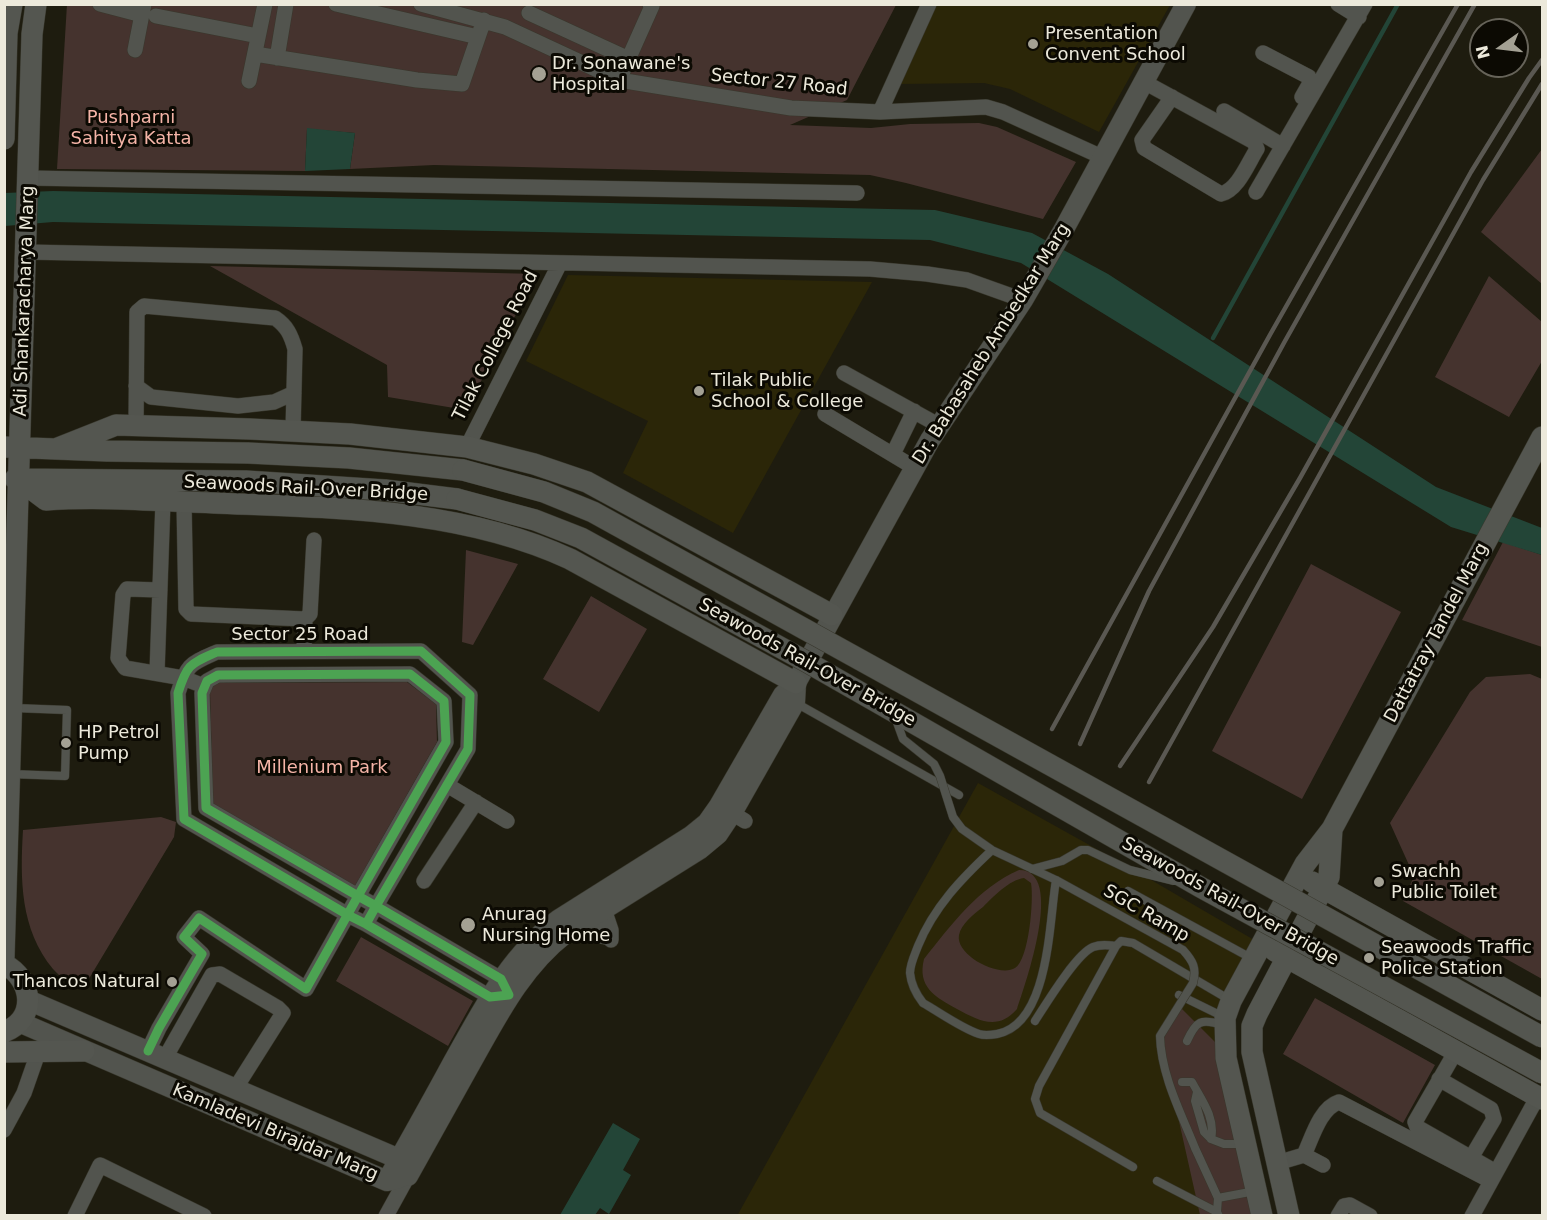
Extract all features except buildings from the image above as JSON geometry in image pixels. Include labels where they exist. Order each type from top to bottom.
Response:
[{"type":"main road","points":[[4,139],[6,50],[12,4]]},
{"type":"main road","name":"Adi Shankaracharya Marg","points":[[4,957],[12,708],[12,446],[26,246],[32,34],[36,4]]},
{"type":"main road","points":[[58,448],[116,425],[294,431],[392,438],[467,447],[534,464],[586,482],[832,615]]},
{"type":"main road","name":"Dattatray Tandel Marg","points":[[1227,1015],[1257,952],[1305,864],[1332,829],[1542,437]]},
{"type":"main road","name":"Seawoods Rail-Over Bridge","points":[[12,446],[107,451],[260,453],[359,459],[463,470],[544,492],[593,512],[1542,1037]]},
{"type":"main road","points":[[11,478],[46,500],[72,498],[163,501],[382,513],[453,522],[512,537],[570,559],[796,693]]},
{"type":"main road","name":"Seawoods Rail-Over Bridge","points":[[11,478],[246,481],[376,489],[457,499],[527,517],[580,538],[807,662],[1202,888],[1542,1073]]},
{"type":"main road","points":[[1288,1215],[1251,1042],[1252,1026],[1285,957],[1329,877],[1332,829]]},
{"type":"main road","points":[[1299,875],[1542,1010]]},
{"type":"main road","points":[[1257,952],[1285,957],[1540,1097]]},
{"type":"main road","points":[[4,964],[19,974],[24,982],[28,1000],[25,1012],[12,1027]]},
{"type":"main road","points":[[1227,1015],[1226,1058],[1260,1215]]},
{"type":"main road","points":[[4,1052],[84,1051]]},
{"type":"street","points":[[100,4],[100,6],[148,12],[258,36]]},
{"type":"street","points":[[249,81],[265,4]]},
{"type":"street","points":[[277,58],[286,4]]},
{"type":"street","points":[[336,4],[478,37]]},
{"type":"street","name":"Sector 27 Road","points":[[420,4],[505,27],[620,80],[791,108],[880,112],[986,107],[1003,112],[1102,157]]},
{"type":"street","points":[[620,80],[652,6],[650,4]]},
{"type":"street","points":[[880,112],[929,4]]},
{"type":"street","name":"Dr. Babasaheb Ambedkar Marg","points":[[500,990],[566,933],[700,849],[739,817],[832,615],[940,426],[1024,297],[1064,229],[1186,4]]},
{"type":"street","points":[[1256,192],[1279,144],[1362,11],[1338,4]]},
{"type":"street","points":[[523,35],[531,9],[629,59]]},
{"type":"street","points":[[135,50],[148,12]]},
{"type":"street","points":[[255,54],[417,80],[462,84],[484,20]]},
{"type":"street","points":[[1263,53],[1309,77],[1308,96],[1293,109],[1288,129]]},
{"type":"street","points":[[1144,82],[1172,97],[1257,145],[1257,149],[1232,188],[1226,193],[1221,194],[1144,148],[1142,140],[1172,97]]},
{"type":"street","points":[[1224,111],[1279,144]]},
{"type":"street","points":[[29,182],[857,193]]},
{"type":"street","points":[[26,246],[560,263],[870,269],[967,280],[1024,297]]},
{"type":"street","name":"Tilak College Road","points":[[467,447],[560,263]]},
{"type":"street","points":[[136,426],[137,312],[144,306],[275,318],[285,325],[295,349],[294,431]]},
{"type":"street","points":[[844,373],[940,426]]},
{"type":"street","points":[[136,386],[151,397],[238,405],[274,402],[294,393]]},
{"type":"street","points":[[892,454],[914,411]]},
{"type":"street","points":[[825,414],[915,468]]},
{"type":"street","points":[[157,673],[163,501]]},
{"type":"street","points":[[184,502],[186,609],[191,614],[305,619]]},
{"type":"street","points":[[304,651],[305,619],[310,614],[314,540]]},
{"type":"street","points":[[160,590],[128,589],[123,595],[118,658],[125,668],[183,678],[204,686]]},
{"type":"street","name":"Sector 25 Road","points":[[183,678],[191,664],[217,652],[421,651],[470,695],[468,749],[366,924]]},
{"type":"street","points":[[425,687],[439,668]]},
{"type":"street","points":[[156,1055],[159,1028],[202,954],[184,937],[199,918],[306,989],[446,742],[444,701],[410,674],[218,675],[207,681],[202,693],[206,808]]},
{"type":"street","points":[[183,678],[178,693],[184,819]]},
{"type":"street","name":"Dr. Babasaheb Ambedkar Marg","points":[[404,1167],[500,990],[539,934],[692,836],[707,823],[783,695],[796,693]]},
{"type":"street","points":[[447,785],[507,821]]},
{"type":"street","points":[[424,881],[476,802]]},
{"type":"street","points":[[184,819],[206,808]]},
{"type":"street","points":[[206,808],[376,906],[500,990]]},
{"type":"street","points":[[184,819],[348,915],[500,990]]},
{"type":"street","points":[[598,913],[611,930],[611,939]]},
{"type":"street","points":[[156,1055],[212,975],[220,974],[283,1013],[236,1089]]},
{"type":"street","name":"Kamladevi Birajdar Marg","points":[[12,1027],[84,1051],[391,1190],[404,1167],[236,1089],[28,1000]]},
{"type":"street","points":[[4,1130],[24,1093],[39,1050]]},
{"type":"street","points":[[1456,1051],[1415,1122],[1417,1127],[1471,1158],[1493,1177]]},
{"type":"street","points":[[1440,1079],[1494,1113],[1494,1119],[1471,1158]]},
{"type":"street","points":[[1472,1215],[1540,1097]]},
{"type":"street","points":[[1304,1155],[1325,1112],[1333,1104],[1340,1102],[1493,1177]]},
{"type":"street","points":[[1277,1163],[1304,1155],[1323,1166]]},
{"type":"street","points":[[75,1215],[100,1165],[204,1215]]},
{"type":"street","points":[[386,1215],[391,1190]]},
{"type":"street","points":[[1338,1215],[1344,1206],[1350,1205],[1370,1215]]},
{"type":"lane","points":[[796,693],[959,795]]},
{"type":"lane","points":[[10,774],[65,776],[67,710],[12,708]]},
{"type":"lane","points":[[893,712],[903,739],[934,764],[953,817],[962,829],[992,850],[1032,869],[1062,861],[1081,850],[1088,850],[1130,870],[1202,888]]},
{"type":"lane","points":[[992,850],[959,881],[926,926],[910,972],[912,984],[923,1003],[979,1034],[1000,1034],[1012,1029],[1029,1009],[1045,966],[1056,880]]},
{"type":"lane","name":"SGC Ramp","points":[[1032,869],[1183,950],[1195,966],[1196,973],[1193,983],[1160,1036],[1165,1069],[1195,1148],[1218,1198],[1218,1214]]},
{"type":"lane","points":[[1128,891],[1257,952]]},
{"type":"lane","points":[[1133,1167],[1040,1113],[1035,1099],[1039,1086],[1116,946],[1121,941],[1133,943],[1227,1015]]},
{"type":"lane","points":[[1035,1021],[1078,958],[1091,947],[1103,944],[1116,946]]},
{"type":"lane","points":[[1179,995],[1227,1015]]},
{"type":"lane","points":[[1187,1041],[1195,1026],[1201,1021],[1211,1022],[1227,1015]]},
{"type":"lane","points":[[1182,1082],[1192,1082],[1197,1092],[1195,1101],[1204,1132],[1212,1139],[1224,1144],[1246,1143]]},
{"type":"lane","points":[[1157,1181],[1218,1214]]},
{"type":"lane","points":[[1218,1198],[1256,1191]]},
{"type":"shaded area","name":"Presentation Convent School","points":[[936,5],[1170,5],[1099,132],[1010,89],[984,83],[899,84]]},
{"type":"shaded area","points":[[307,128],[355,133],[350,169],[305,171]]},
{"type":"shaded area","points":[[53,191],[935,210],[1032,233],[1108,274],[1436,487],[1542,528],[1542,555],[1451,527],[1021,263],[930,240],[53,222],[5,226],[5,193]]},
{"type":"shaded area","name":"Tilak Public School & College","points":[[568,275],[872,282],[733,533],[623,473],[648,421],[526,361]]},
{"type":"shaded area","points":[[978,783],[1261,944],[1225,1018],[1262,1215],[737,1216]]},
{"type":"shaded area","points":[[613,1123],[640,1139],[623,1170],[631,1175],[609,1214],[600,1208],[595,1215],[560,1215]]},
{"type":"green space","name":"Pushparni Sahitya Katta","points":[[67,4],[896,5],[847,100],[790,125],[871,128],[910,124],[979,123],[997,127],[1076,162],[1043,219],[870,175],[434,165],[350,169],[355,133],[307,129],[305,171],[57,169]]},
{"type":"green space","points":[[1542,149],[1542,284],[1481,232]]},
{"type":"green space","points":[[210,266],[537,274],[466,410],[388,397],[387,365]]},
{"type":"green space","points":[[1489,276],[1542,322],[1542,361],[1509,417],[1435,377]]},
{"type":"green space","points":[[1503,542],[1542,555],[1542,647],[1462,620]]},
{"type":"green space","points":[[466,550],[518,564],[473,645],[462,642]]},
{"type":"green space","points":[[1311,564],[1401,612],[1302,799],[1212,751]]},
{"type":"green space","points":[[591,596],[647,629],[599,712],[543,679]]},
{"type":"green space","points":[[1530,674],[1542,679],[1542,979],[1403,901],[1414,876],[1390,823],[1470,692],[1486,677]]},
{"type":"green space","name":"Millenium Park","points":[[407,682],[436,704],[437,742],[355,886],[213,804],[210,693],[212,686],[219,683]]},
{"type":"green space","points":[[161,817],[176,822],[174,837],[84,987],[71,984],[53,969],[42,954],[28,920],[22,885],[23,830]]},
{"type":"green space","points":[[1019,870],[1033,875],[1040,888],[1039,930],[1017,1009],[1003,1020],[988,1022],[949,1005],[935,995],[923,977],[924,959],[966,909],[1004,878]],"holes":[[[1024,878],[1031,883],[1032,902],[1029,928],[1020,963],[1008,970],[999,970],[979,963],[964,950],[960,943],[959,935],[965,923],[1007,885]]]},
{"type":"green space","points":[[361,937],[473,1001],[448,1046],[336,981]]},
{"type":"green space","points":[[1315,998],[1435,1065],[1403,1123],[1283,1054]]},
{"type":"green space","points":[[1180,1007],[1216,1043],[1253,1215],[1200,1215],[1161,1041]]},
{"type":"waterway","points":[[1213,338],[1398,4]]},
{"type":"railway","points":[[1052,729],[1271,333],[1458,4]]},
{"type":"railway","points":[[1080,744],[1149,591],[1285,341],[1475,4]]},
{"type":"railway","points":[[1120,766],[1213,627],[1300,478],[1471,172],[1542,60]]},
{"type":"railway","points":[[1149,782],[1483,180],[1542,84]]},
{"type":"cycle path","points":[[148,1051],[202,954],[184,937],[199,918],[306,989],[345,919],[352,908],[358,896],[446,742],[444,701],[410,674],[218,675],[207,681],[202,693],[206,808],[358,896],[376,906],[501,979],[509,995],[490,997],[366,924],[348,915],[184,819],[178,693],[187,670],[195,663],[217,652],[421,651],[470,695],[468,749],[376,906],[366,924]]},
{"type":"place","name":"Presentation Convent School","points":[[1033,44]]},
{"type":"place","name":"Dr. Sonawane's Hospital","points":[[539,74]]},
{"type":"place","name":"Tilak Public School & College","points":[[699,391]]},
{"type":"place","name":"HP Petrol Pump","points":[[66,743]]},
{"type":"place","name":"Swachh Public Toilet","points":[[1379,882]]},
{"type":"place","name":"Anurag Nursing Home","points":[[468,925]]},
{"type":"place","name":"Seawoods Traffic Police Station","points":[[1369,958]]},
{"type":"place","name":"Thancos Natural","points":[[172,982]]}]
